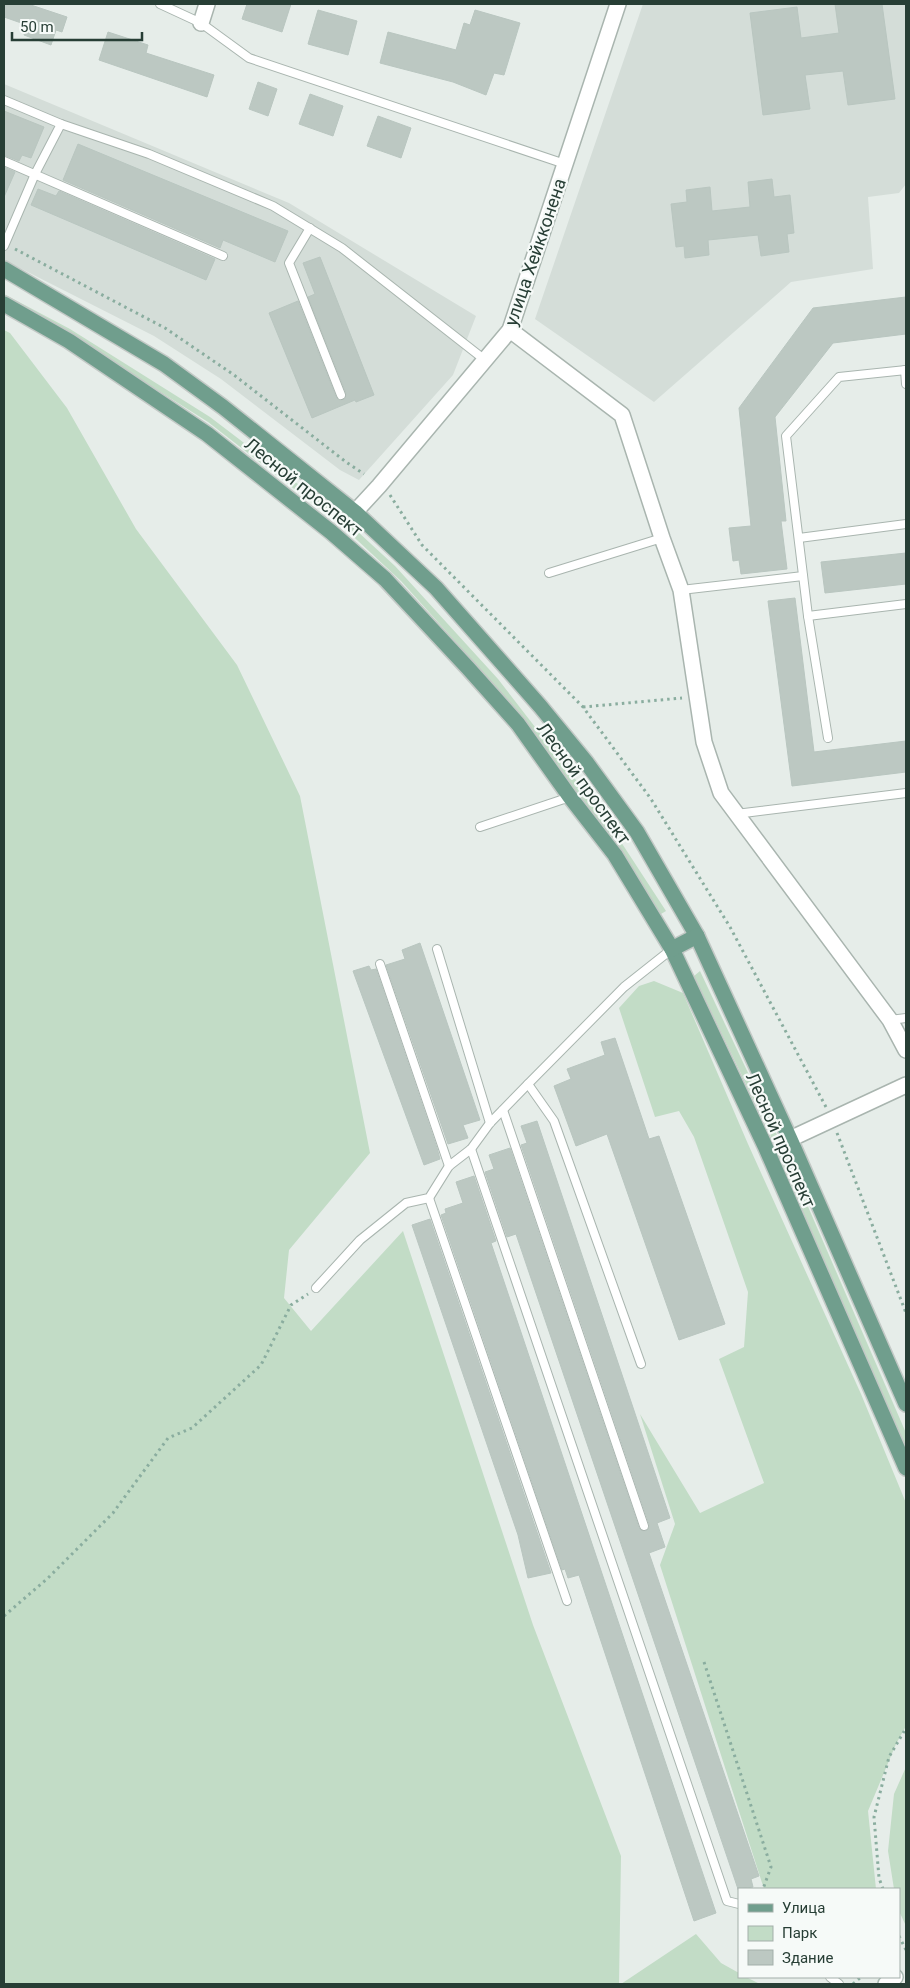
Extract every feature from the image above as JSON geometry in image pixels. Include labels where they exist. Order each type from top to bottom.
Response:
[{"type":"main road","name":"Лесной проспект","points":[[4,269],[164,364],[223,407],[355,512],[436,588],[540,706],[586,762],[636,832],[697,936],[790,1139],[906,1404]]},
{"type":"main road","name":"Лесной проспект","points":[[4,304],[69,341],[207,434],[331,532],[384,579],[518,724],[615,855],[672,949],[765,1146],[906,1468]]},
{"type":"main road","points":[[672,949],[697,936]]},
{"type":"street","points":[[201,23],[207,4]]},
{"type":"street","name":"улица Хейкконена","points":[[355,512],[510,330],[618,4]]},
{"type":"street","points":[[510,330],[622,415],[681,590],[704,742],[721,793],[890,1020],[906,1050]]},
{"type":"street","points":[[790,1139],[906,1085]]},
{"type":"lane","points":[[160,4],[201,23],[249,58],[565,164]]},
{"type":"lane","points":[[4,100],[61,124],[149,154],[272,206],[342,248],[485,360]]},
{"type":"lane","points":[[4,245],[35,174],[61,124]]},
{"type":"lane","points":[[4,161],[223,256]]},
{"type":"lane","points":[[310,228],[289,263],[341,395]]},
{"type":"lane","points":[[828,738],[808,616],[786,436],[840,377],[905,370],[906,384]]},
{"type":"lane","points":[[799,538],[906,524]]},
{"type":"lane","points":[[549,573],[662,538]]},
{"type":"lane","points":[[681,590],[803,576]]},
{"type":"lane","points":[[808,616],[906,604]]},
{"type":"lane","points":[[736,814],[906,793]]},
{"type":"lane","points":[[480,828],[570,796]]},
{"type":"lane","points":[[437,949],[490,1123]]},
{"type":"lane","points":[[316,1288],[360,1240],[406,1204],[429,1198],[449,1166],[471,1149],[490,1123],[528,1084],[624,987],[672,949]]},
{"type":"lane","points":[[380,964],[449,1166]]},
{"type":"lane","points":[[890,1020],[906,1018]]},
{"type":"lane","points":[[528,1084],[554,1121],[641,1364]]},
{"type":"lane","points":[[503,1110],[644,1526]]},
{"type":"lane","points":[[471,1149],[728,1901],[738,1904]]},
{"type":"lane","points":[[429,1198],[568,1601]]},
{"type":"path","points":[[4,245],[164,328],[234,375],[364,474]]},
{"type":"path","points":[[389,494],[422,545]]},
{"type":"path","points":[[583,707],[696,696]]},
{"type":"path","points":[[4,1616],[48,1578],[112,1513],[168,1438],[192,1428],[261,1365],[291,1306],[316,1288]]},
{"type":"path","points":[[704,1662],[771,1867],[764,1888]]},
{"type":"path","points":[[882,1888],[879,1878],[874,1817],[889,1757],[906,1728]]},
{"type":"path","points":[[900,1943],[906,1950]]},
{"type":"shaded area","points":[[643,4],[906,4],[906,184],[899,193],[868,197],[873,269],[791,282],[654,402],[535,319]]},
{"type":"shaded area","points":[[4,84],[289,203],[476,316],[453,375],[359,480],[340,470],[221,379],[154,336],[4,260]]},
{"type":"green space","points":[[4,294],[70,329],[210,417],[345,520],[395,566],[498,679],[606,819],[666,911],[661,914],[602,825],[499,690],[401,581],[342,526],[208,422],[67,333],[4,301]]},
{"type":"green space","points":[[4,330],[10,333],[67,408],[136,529],[237,665],[300,796],[370,1153],[289,1250],[284,1298],[311,1331],[403,1231],[533,1625],[621,1856],[619,1984],[4,1984]]},
{"type":"green space","points":[[700,971],[774,1128],[906,1433],[906,1452],[769,1132],[694,976]]},
{"type":"green space","points":[[654,981],[683,993],[748,1144],[861,1394],[906,1503],[906,1726],[896,1744],[868,1811],[876,1888],[764,1888],[660,1565],[675,1524],[640,1414],[700,1513],[764,1483],[719,1359],[744,1347],[748,1292],[694,1137],[679,1111],[655,1117],[619,1008],[639,986]]},
{"type":"green space","points":[[906,1767],[906,1926],[900,1913],[900,1888],[894,1888],[888,1851],[894,1794]]},
{"type":"green space","points":[[696,1934],[721,1963],[738,1972],[738,1978],[748,1978],[760,1984],[621,1984]]},
{"type":"building","points":[[4,4],[28,4],[67,17],[62,32],[56,30],[51,45],[24,35],[27,25],[4,17]]},
{"type":"building","points":[[247,4],[291,4],[282,32],[242,19]]},
{"type":"building","points":[[835,4],[882,4],[895,99],[848,105],[843,71],[805,75],[810,109],[763,115],[750,13],[797,7],[801,38],[839,33]]},
{"type":"building","points":[[318,10],[357,21],[348,55],[308,44]]},
{"type":"building","points":[[475,10],[520,23],[504,75],[494,73],[486,95],[453,82],[380,63],[388,32],[456,50],[464,23],[470,25]]},
{"type":"building","points":[[108,32],[148,45],[146,53],[214,75],[207,97],[99,60]]},
{"type":"building","points":[[258,82],[277,89],[268,116],[249,109]]},
{"type":"building","points":[[310,94],[343,106],[333,136],[299,124]]},
{"type":"building","points":[[4,111],[44,127],[31,158],[22,155],[19,161],[4,155]]},
{"type":"building","points":[[378,116],[411,128],[401,158],[367,146]]},
{"type":"building","points":[[78,144],[288,231],[275,262],[223,240],[220,248],[63,180]]},
{"type":"building","points":[[4,167],[15,172],[4,197]]},
{"type":"building","points":[[772,179],[774,197],[790,195],[794,233],[787,234],[789,252],[761,256],[758,235],[708,240],[709,255],[685,258],[684,246],[676,247],[671,204],[687,202],[686,190],[710,187],[712,211],[750,207],[748,182]]},
{"type":"building","points":[[38,189],[56,196],[59,191],[215,259],[206,280],[31,205]]},
{"type":"building","points":[[320,257],[374,395],[356,402],[355,400],[312,418],[269,313],[298,301],[336,397],[340,400],[345,399],[346,393],[308,297],[315,294],[303,263]]},
{"type":"building","points":[[906,297],[906,334],[833,343],[775,417],[786,521],[781,521],[787,569],[741,574],[739,560],[733,561],[729,528],[751,526],[739,408],[813,308]]},
{"type":"building","points":[[906,553],[906,584],[825,593],[821,562]]},
{"type":"building","points":[[795,598],[814,752],[906,741],[906,772],[792,786],[768,601]]},
{"type":"building","points":[[420,943],[480,1120],[463,1125],[468,1138],[448,1144],[386,965],[405,959],[402,950]]},
{"type":"building","points":[[369,966],[371,970],[376,969],[437,1148],[440,1159],[424,1165],[353,971]]},
{"type":"building","points":[[615,1038],[649,1139],[659,1136],[725,1324],[679,1340],[607,1134],[576,1146],[554,1086],[571,1079],[567,1069],[605,1055],[601,1042]]},
{"type":"building","points":[[537,1121],[670,1518],[657,1523],[665,1547],[649,1553],[759,1876],[751,1879],[753,1887],[738,1889],[516,1234],[507,1237],[485,1172],[494,1169],[489,1155],[510,1148],[639,1528],[642,1531],[646,1531],[649,1528],[649,1524],[521,1145],[527,1143],[521,1126]]},
{"type":"building","points":[[474,1176],[496,1241],[491,1243],[716,1913],[694,1921],[579,1575],[568,1578],[565,1569],[562,1570],[441,1215],[446,1213],[445,1209],[463,1203],[456,1182]]},
{"type":"building","points":[[430,1219],[551,1573],[528,1578],[518,1535],[412,1225]]}]
